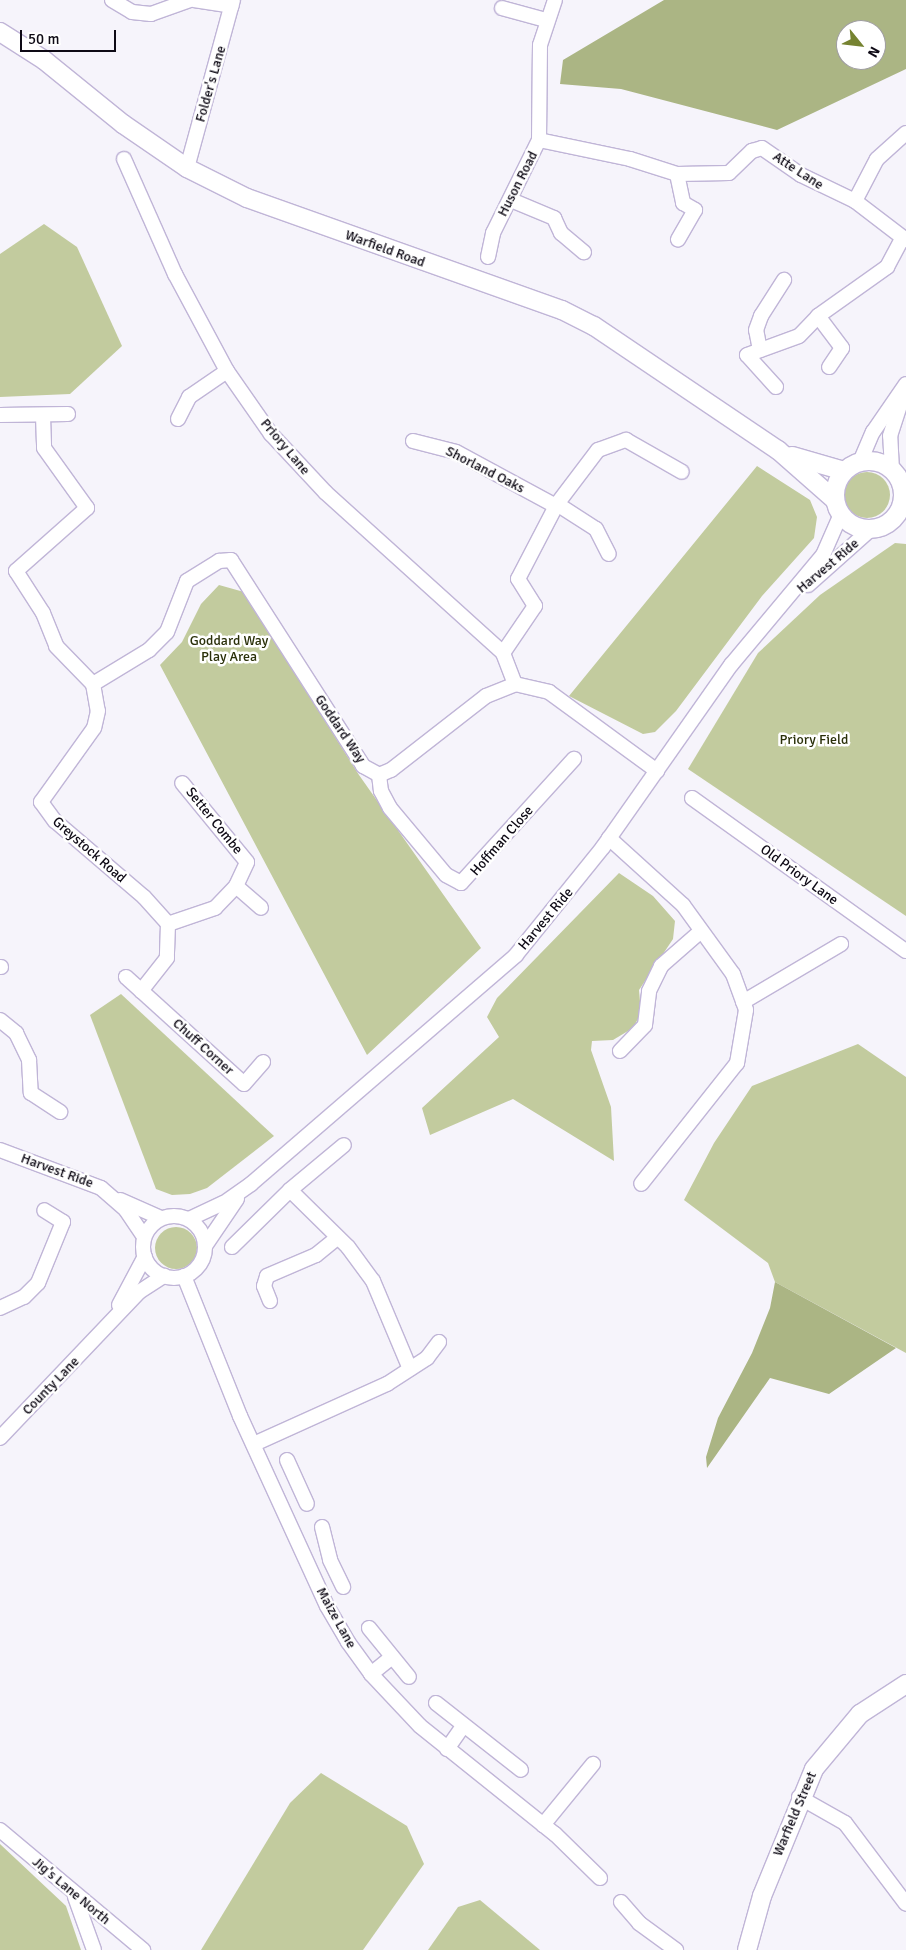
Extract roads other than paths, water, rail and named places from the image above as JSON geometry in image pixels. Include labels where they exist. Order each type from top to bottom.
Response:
[{"type":"main road","name":"Warfield Road","points":[[0,33],[44,60],[123,124],[188,168],[247,198],[578,318],[618,339],[778,450],[838,507]]},
{"type":"main road","name":"Warfield Road","points":[[778,450],[844,471]]},
{"type":"main road","points":[[860,462],[874,462],[892,470],[904,494],[898,522],[871,529],[852,525],[838,507],[837,483],[844,471],[860,462]]},
{"type":"main road","name":"Warfield Street","points":[[747,1950],[762,1896],[799,1797],[832,1743],[860,1714],[906,1684]]},
{"type":"street","points":[[112,0],[132,12],[151,14],[192,0],[232,3]]},
{"type":"street","name":"Huson Road","points":[[488,257],[493,232],[540,140],[539,61],[546,20],[555,0]]},
{"type":"street","name":"Folder's Lane","points":[[188,168],[232,3]]},
{"type":"street","points":[[502,8],[546,20]]},
{"type":"street","points":[[855,201],[877,159],[906,132]]},
{"type":"street","name":"Atte Lane","points":[[540,140],[630,159],[677,174],[729,173],[752,151],[762,148],[809,180],[855,201],[904,240]]},
{"type":"street","name":"Priory Lane","points":[[124,159],[174,274],[227,371],[294,461],[503,653],[515,684]]},
{"type":"street","points":[[677,174],[683,203],[695,210],[678,239]]},
{"type":"street","points":[[511,200],[554,218],[561,233],[584,252]]},
{"type":"street","points":[[776,387],[748,355],[799,336],[818,316],[887,267],[904,240]]},
{"type":"street","points":[[760,350],[756,330],[761,316],[784,280]]},
{"type":"street","points":[[818,316],[842,348],[829,367]]},
{"type":"street","points":[[178,419],[190,396],[227,371]]},
{"type":"street","points":[[860,462],[873,432],[906,384]]},
{"type":"street","points":[[892,470],[890,436],[906,391]]},
{"type":"street","points":[[0,415],[42,416],[68,414]]},
{"type":"street","points":[[42,416],[44,448],[87,508],[16,570],[43,613],[56,646],[93,684]]},
{"type":"street","name":"Shorland Oaks","points":[[412,441],[456,452],[556,505],[596,530],[609,554]]},
{"type":"street","points":[[503,653],[534,606],[518,579],[556,505],[598,450],[616,442],[636,443],[682,472]]},
{"type":"street","name":"Harvest Ride","points":[[188,1219],[224,1203],[251,1184],[516,955],[610,838],[731,665],[830,546],[838,507]]},
{"type":"street","name":"Harvest Ride","points":[[784,601],[871,529]]},
{"type":"street","name":"Goddard Way","points":[[93,684],[148,650],[167,632],[187,582],[219,561],[231,560],[364,766],[379,775],[391,770],[486,696],[515,684]]},
{"type":"street","name":"Greystock Road","points":[[93,684],[98,711],[94,728],[41,802],[50,816],[144,898],[168,924]]},
{"type":"street","points":[[515,684],[550,692],[657,771]]},
{"type":"street","name":"Hoffman Close","points":[[379,775],[380,791],[390,808],[446,875],[461,883],[574,759]]},
{"type":"street","name":"Setter Combe","points":[[168,924],[206,914],[236,886],[247,862],[182,783]]},
{"type":"street","name":"Old Priory Lane","points":[[692,798],[906,951]]},
{"type":"street","points":[[610,838],[684,905],[700,932],[733,974],[746,1010],[737,1063],[641,1184]]},
{"type":"street","points":[[236,886],[261,908]]},
{"type":"street","points":[[126,977],[141,991],[166,958],[168,924]]},
{"type":"street","points":[[620,1051],[645,1025],[649,991],[662,966],[700,932]]},
{"type":"street","points":[[743,1002],[842,944]]},
{"type":"street","name":"Chuff Corner","points":[[141,991],[244,1084],[263,1062]]},
{"type":"street","points":[[0,1020],[16,1033],[29,1060],[31,1093],[60,1112]]},
{"type":"street","points":[[232,1247],[290,1190],[344,1145]]},
{"type":"street","name":"Harvest Ride","points":[[0,1150],[77,1176],[113,1196],[161,1218]]},
{"type":"street","name":"Harvest Ride","points":[[205,1246],[229,1208],[251,1184]]},
{"type":"street","points":[[290,1190],[338,1237],[373,1281],[410,1369]]},
{"type":"street","name":"Harvest Ride","points":[[113,1196],[144,1238]]},
{"type":"street","points":[[0,1308],[24,1297],[38,1283],[63,1222],[44,1210]]},
{"type":"street","points":[[174,1215],[188,1219],[203,1234],[205,1246],[199,1265],[184,1276],[164,1276],[152,1268],[145,1256],[144,1238],[161,1218],[174,1215]]},
{"type":"street","points":[[270,1301],[264,1286],[267,1276],[316,1255],[338,1237]]},
{"type":"street","name":"County Lane","points":[[101,1333],[145,1256]]},
{"type":"street","name":"County Lane","points":[[0,1438],[139,1292],[164,1276]]},
{"type":"street","name":"Maize Lane","points":[[184,1276],[254,1444],[327,1606],[371,1674],[420,1726],[543,1825],[600,1878]]},
{"type":"street","points":[[254,1444],[387,1384],[427,1358],[439,1342]]},
{"type":"street","points":[[287,1460],[307,1504]]},
{"type":"street","points":[[277,1495],[298,1486]]},
{"type":"street","points":[[322,1527],[330,1560],[343,1587]]},
{"type":"street","points":[[310,1569],[330,1560]]},
{"type":"street","points":[[369,1628],[409,1678]]},
{"type":"street","points":[[371,1674],[392,1657]]},
{"type":"street","points":[[436,1704],[521,1770]]},
{"type":"street","points":[[447,1749],[464,1725]]},
{"type":"street","points":[[543,1825],[593,1764]]},
{"type":"street","points":[[799,1797],[845,1823],[906,1904]]},
{"type":"street","name":"Jig's Lane North","points":[[0,1830],[75,1896],[143,1950]]},
{"type":"street","points":[[75,1896],[94,1950]]},
{"type":"street","points":[[621,1902],[639,1923],[676,1950]]},
{"type":"park label","name":"Goddard Way Play Area","points":[[229,650]]},
{"type":"park label","name":"Priory Field","points":[[814,740]]}]
